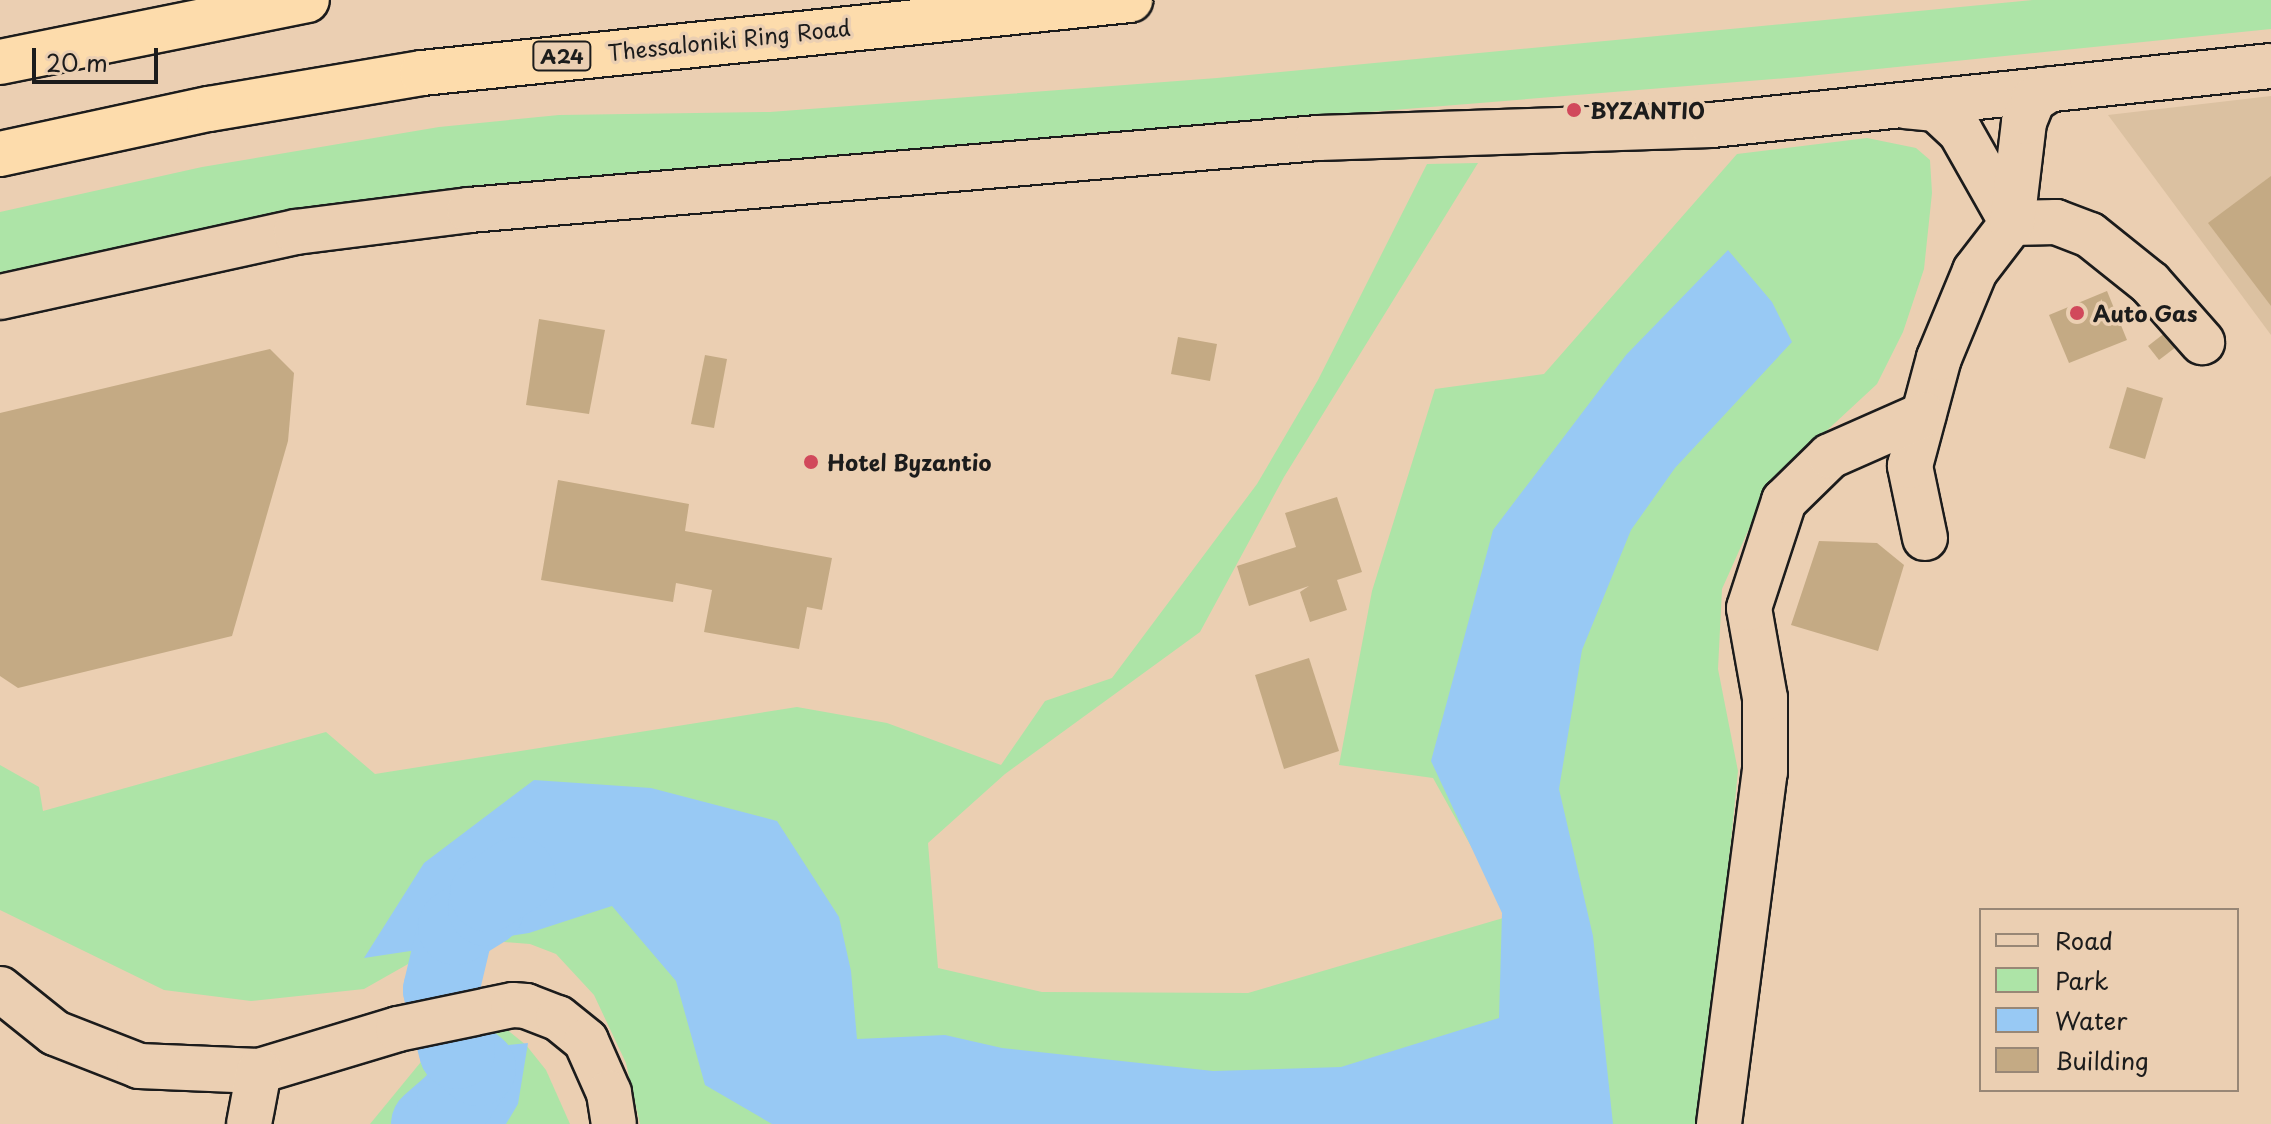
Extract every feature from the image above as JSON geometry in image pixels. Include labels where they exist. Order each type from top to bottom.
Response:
[{"type":"highway","points":[[0,62],[307,0]]},
{"type":"highway","name":"Thessaloniki Ring Road","points":[[0,154],[209,109],[422,73],[1130,0]]},
{"type":"street","points":[[0,297],[296,232],[469,210],[1318,138],[1682,127],[2271,66]]},
{"type":"street","points":[[1925,538],[1910,466],[1923,415],[1963,294],[1991,247],[2012,223],[2024,122],[2033,100],[2050,89]]},
{"type":"street","points":[[1896,105],[1936,109],[1960,131],[2012,223]]},
{"type":"street","points":[[2012,223],[2056,222],[2090,235],[2150,283],[2202,342]]},
{"type":"street","points":[[1719,1124],[1765,772],[1765,698],[1749,608],[1784,501],[1830,456],[1923,415]]},
{"type":"street","points":[[0,989],[55,1033],[139,1066],[259,1071],[398,1029],[513,1005],[558,1018],[586,1041],[609,1093],[614,1124]]},
{"type":"street","points":[[249,1124],[259,1071]]},
{"type":"shaded area","points":[[2271,96],[2271,335],[2108,115]]},
{"type":"green space","points":[[2033,0],[2271,0],[2271,29],[1799,77],[850,154],[442,193],[282,212],[0,273],[0,212],[202,167],[439,127],[559,115],[770,112],[1217,78]]},
{"type":"green space","points":[[1867,138],[1916,148],[1930,160],[1932,193],[1924,269],[1903,332],[1877,384],[1794,461],[1760,504],[1722,589],[1718,669],[1738,771],[1708,1070],[1714,1124],[640,1124],[626,1063],[594,995],[556,954],[530,944],[454,938],[364,989],[251,1001],[164,990],[0,910],[0,765],[39,787],[43,811],[326,732],[375,774],[797,707],[887,723],[1001,765],[1045,701],[1112,678],[1257,484],[1318,380],[1427,164],[1478,163],[1284,477],[1200,632],[1005,774],[928,843],[938,968],[1042,992],[1248,993],[1510,916],[1433,778],[1339,765],[1372,591],[1435,389],[1544,374],[1737,154]]},
{"type":"green space","points":[[490,1016],[526,1045],[546,1070],[570,1124],[370,1124],[434,1046]]},
{"type":"water","points":[[1728,250],[1772,302],[1792,342],[1675,468],[1631,530],[1582,650],[1559,789],[1593,936],[1613,1124],[772,1124],[705,1085],[676,981],[612,906],[529,933],[364,958],[424,863],[534,780],[651,788],[777,821],[839,917],[851,971],[857,1039],[945,1035],[1002,1048],[1213,1071],[1341,1067],[1499,1018],[1502,913],[1431,761],[1493,530],[1626,355]]},
{"type":"water","points":[[528,1043],[518,1104],[506,1124],[402,1124],[443,1052]]},
{"type":"building","points":[[2271,176],[2271,306],[2208,223]]},
{"type":"building","points":[[2107,291],[2127,340],[2069,363],[2049,315]]},
{"type":"building","points":[[539,319],[605,330],[589,414],[526,405]]},
{"type":"building","points":[[2166,332],[2176,347],[2159,360],[2148,346]]},
{"type":"building","points":[[1178,337],[1217,344],[1210,381],[1171,374]]},
{"type":"building","points":[[270,349],[294,373],[288,441],[232,636],[18,688],[0,676],[0,413]]},
{"type":"building","points":[[705,355],[727,359],[714,428],[691,424]]},
{"type":"building","points":[[2127,387],[2163,398],[2145,459],[2109,448]]},
{"type":"building","points":[[558,480],[689,504],[685,531],[832,558],[822,610],[807,607],[799,649],[704,632],[712,590],[676,583],[673,602],[541,580]]},
{"type":"building","points":[[1337,497],[1362,572],[1337,580],[1347,610],[1310,622],[1300,592],[1309,586],[1249,606],[1237,566],[1296,547],[1285,513]]},
{"type":"building","points":[[1819,541],[1877,543],[1904,565],[1878,651],[1791,625]]},
{"type":"building","points":[[1309,658],[1339,751],[1284,769],[1255,675]]},
{"type":"waterway","points":[[429,1124],[455,1101],[478,1068],[457,1051],[441,990],[456,927],[486,908],[488,894],[517,875]]},
{"type":"place","name":"ΒΥΖΑΝΤΙΟ","points":[[1574,110]]},
{"type":"place","name":"Auto Gas","points":[[2077,313]]},
{"type":"place","name":"Hotel Byzantio","points":[[811,462]]}]
